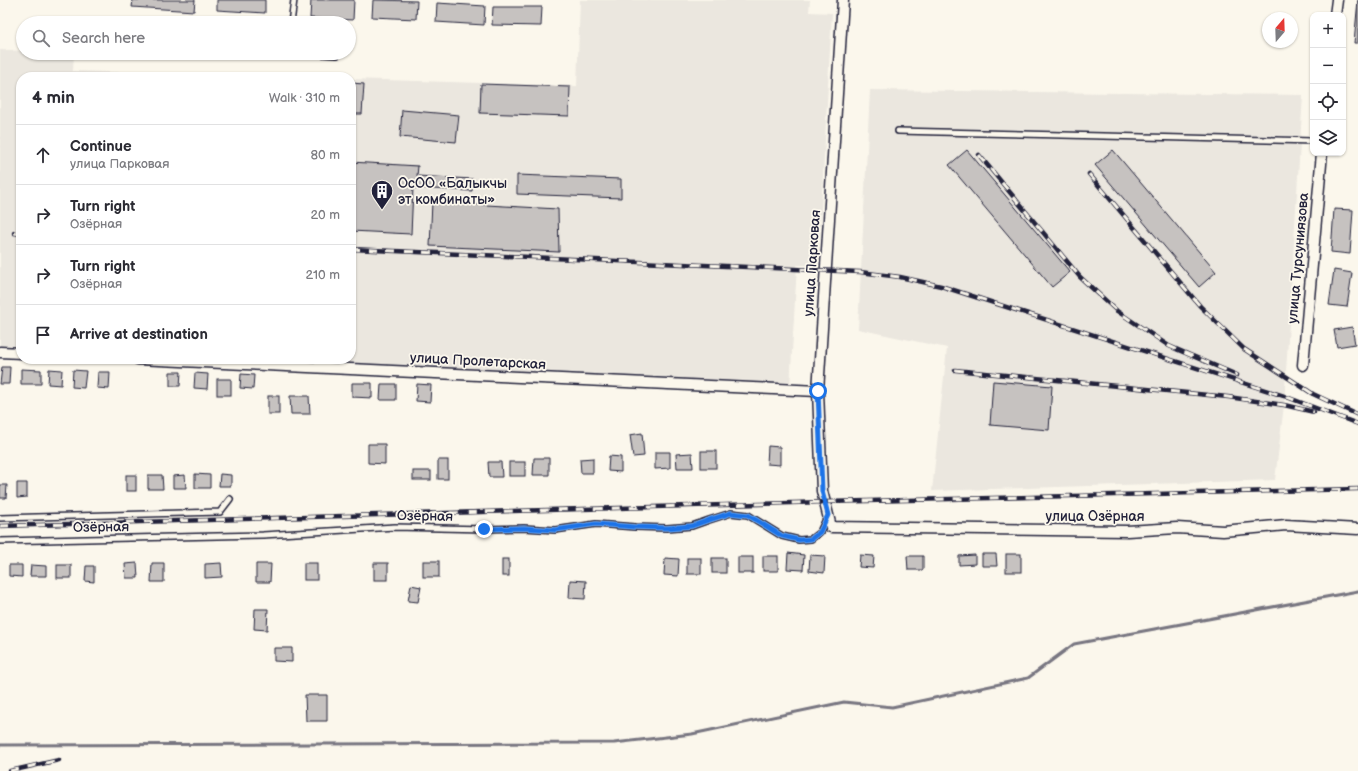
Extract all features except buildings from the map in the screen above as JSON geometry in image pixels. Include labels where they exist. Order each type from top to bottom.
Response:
[{"type":"street","name":"улица Парковая","points":[[831,527],[822,491],[818,391],[843,0]]},
{"type":"street","points":[[1335,12],[1337,0]]},
{"type":"street","name":"улица Турсуниязова","points":[[1303,365],[1322,156]]},
{"type":"street","points":[[0,352],[16,354]]},
{"type":"street","name":"улица Пролетарская","points":[[244,364],[818,391]]},
{"type":"street","name":"улица Озёрная","points":[[831,527],[1127,531],[1176,528],[1223,531],[1286,525],[1358,530]]},
{"type":"lane","points":[[292,16],[294,0]]},
{"type":"lane","points":[[898,131],[1310,141]]},
{"type":"lane","points":[[0,518],[220,512],[230,499]]},
{"type":"lane","name":"Озёрная","points":[[0,541],[263,535],[395,527],[484,529],[524,528],[555,530],[596,524],[667,528],[692,526],[731,513],[748,515],[782,536],[799,540],[811,539],[820,532],[828,515]]},
{"type":"shaded area","points":[[580,0],[810,0],[809,12],[832,13],[818,265],[797,265],[790,387],[335,364],[356,364],[356,79],[577,86]]},
{"type":"shaded area","points":[[0,50],[16,51],[16,60],[74,60],[73,71],[108,72],[16,72],[16,348],[0,347]]},
{"type":"shaded area","points":[[870,90],[1303,95],[1284,405],[1275,480],[932,491],[947,348],[858,329]]},
{"type":"waterway","points":[[0,745],[614,743],[692,734],[844,702],[892,707],[1028,678],[1074,644],[1358,591]]},
{"type":"railway","points":[[979,155],[1080,277],[1117,311],[1169,346],[1237,375]]},
{"type":"railway","points":[[1089,174],[1200,306],[1244,349],[1313,394],[1358,415]]},
{"type":"railway","points":[[356,249],[860,272],[900,277],[941,286],[1284,396],[1358,424]]},
{"type":"railway","points":[[955,370],[1228,397],[1284,405],[1314,412]]},
{"type":"railway","points":[[0,526],[825,502],[1358,489]]},
{"type":"railway","points":[[10,771],[59,760]]},
{"type":"place","name":"ОсОО «Балыкчы эт комбинаты»","points":[[382,210]]},
{"type":"route","points":[[484,529],[524,528],[555,530],[596,524],[667,528],[692,526],[731,513],[748,515],[782,536],[799,540],[811,539],[820,532],[828,515],[822,491],[818,391]]}]
